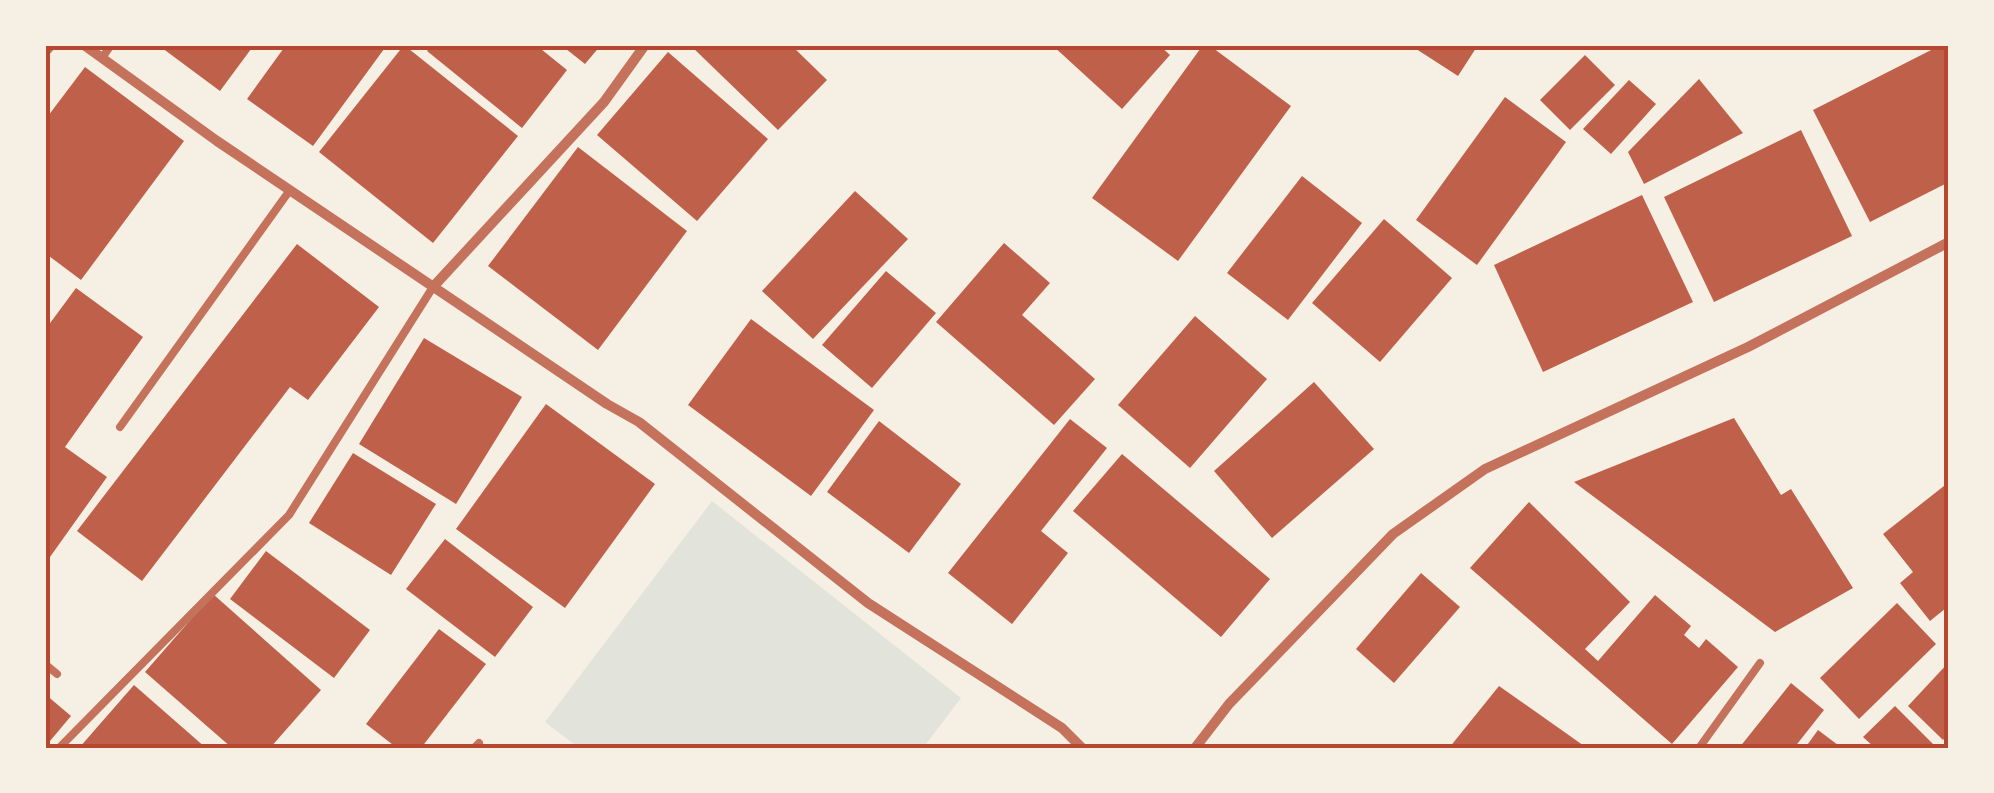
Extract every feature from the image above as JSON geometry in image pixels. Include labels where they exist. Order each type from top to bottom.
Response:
[{"type":"street","points":[[45,52],[50,45]]},
{"type":"street","points":[[84,45],[290,190],[639,422],[868,603],[1062,728],[1082,748]]},
{"type":"street","points":[[433,287],[604,102],[645,45]]},
{"type":"street","points":[[1195,748],[1229,704],[1393,534],[1485,468],[1748,347],[1949,242]]},
{"type":"lane","points":[[102,58],[111,45]]},
{"type":"lane","points":[[120,426],[290,190]]},
{"type":"lane","points":[[59,748],[288,515],[433,287]]},
{"type":"lane","points":[[1699,748],[1760,663]]},
{"type":"lane","points":[[45,664],[57,674]]},
{"type":"shaded area","points":[[712,501],[961,698],[923,748],[579,748],[545,722]]},
{"type":"building","points":[[158,45],[254,45],[220,91]]},
{"type":"building","points":[[286,45],[387,45],[313,146],[247,99]]},
{"type":"building","points":[[404,45],[518,136],[433,243],[319,152]]},
{"type":"building","points":[[432,45],[536,45],[567,70],[522,128],[427,51]]},
{"type":"building","points":[[561,45],[601,45],[585,64]]},
{"type":"building","points":[[690,45],[791,45],[827,80],[778,130]]},
{"type":"building","points":[[1052,45],[1159,45],[1170,55],[1122,109]]},
{"type":"building","points":[[1203,45],[1209,45],[1291,106],[1178,261],[1092,198]]},
{"type":"building","points":[[1410,45],[1478,45],[1458,76]]},
{"type":"building","points":[[1941,45],[1949,45],[1949,182],[1870,222],[1813,110]]},
{"type":"building","points":[[668,52],[768,139],[697,221],[597,135]]},
{"type":"building","points":[[1585,55],[1615,85],[1570,130],[1540,100]]},
{"type":"building","points":[[85,67],[184,141],[81,280],[45,253],[45,120]]},
{"type":"building","points":[[1699,79],[1743,133],[1644,184],[1628,152]]},
{"type":"building","points":[[1629,80],[1656,104],[1611,154],[1583,129]]},
{"type":"building","points":[[1505,97],[1566,142],[1477,265],[1416,220]]},
{"type":"building","points":[[1801,130],[1852,236],[1714,302],[1664,197]]},
{"type":"building","points":[[578,147],[687,231],[598,350],[488,266]]},
{"type":"building","points":[[1302,176],[1362,223],[1288,320],[1227,273]]},
{"type":"building","points":[[855,191],[908,239],[813,339],[762,291]]},
{"type":"building","points":[[1642,195],[1693,302],[1543,372],[1494,265]]},
{"type":"building","points":[[1384,219],[1452,278],[1380,362],[1312,303]]},
{"type":"building","points":[[1004,243],[1050,283],[1022,315],[1095,379],[1054,425],[936,322]]},
{"type":"building","points":[[297,244],[379,307],[308,400],[290,387],[142,581],[77,531]]},
{"type":"building","points":[[886,271],[936,313],[872,388],[822,345]]},
{"type":"building","points":[[76,288],[143,337],[65,447],[107,477],[45,564],[45,330]]},
{"type":"building","points":[[1195,316],[1267,379],[1190,468],[1118,405]]},
{"type":"building","points":[[751,319],[874,410],[811,496],[688,405]]},
{"type":"building","points":[[424,338],[522,397],[456,504],[359,444]]},
{"type":"building","points":[[1314,382],[1374,449],[1272,538],[1214,471]]},
{"type":"building","points":[[546,404],[655,484],[565,608],[456,529]]},
{"type":"building","points":[[1734,418],[1781,495],[1791,489],[1853,588],[1775,632],[1574,482]]},
{"type":"building","points":[[1070,419],[1107,448],[1041,531],[1068,553],[1012,624],[948,573]]},
{"type":"building","points":[[879,421],[961,484],[909,553],[827,492]]},
{"type":"building","points":[[353,453],[436,504],[391,575],[309,523]]},
{"type":"building","points":[[1122,454],[1270,579],[1221,637],[1073,511]]},
{"type":"building","points":[[1949,482],[1949,612],[1946,608],[1930,621],[1900,583],[1913,572],[1883,534]]},
{"type":"building","points":[[1529,502],[1630,602],[1585,649],[1598,661],[1655,595],[1691,626],[1684,635],[1699,648],[1706,639],[1738,667],[1672,744],[1470,568]]},
{"type":"building","points":[[445,539],[533,607],[495,657],[406,589]]},
{"type":"building","points":[[266,551],[370,630],[334,678],[230,599]]},
{"type":"building","points":[[1421,573],[1460,607],[1394,683],[1356,649]]},
{"type":"building","points":[[213,594],[321,690],[270,748],[232,748],[145,672]]},
{"type":"building","points":[[1897,603],[1936,644],[1859,719],[1820,678]]},
{"type":"building","points":[[439,629],[486,664],[421,748],[397,748],[366,724]]},
{"type":"building","points":[[1949,662],[1949,734],[1943,740],[1908,706]]},
{"type":"building","points":[[1791,683],[1824,710],[1794,748],[1739,748]]},
{"type":"building","points":[[134,685],[206,748],[79,748]]},
{"type":"building","points":[[1499,686],[1587,748],[1449,748]]},
{"type":"building","points":[[45,694],[71,716],[45,747]]},
{"type":"building","points":[[1895,706],[1933,748],[1875,748],[1863,737]]},
{"type":"building","points":[[1818,730],[1842,748],[1805,748]]}]
